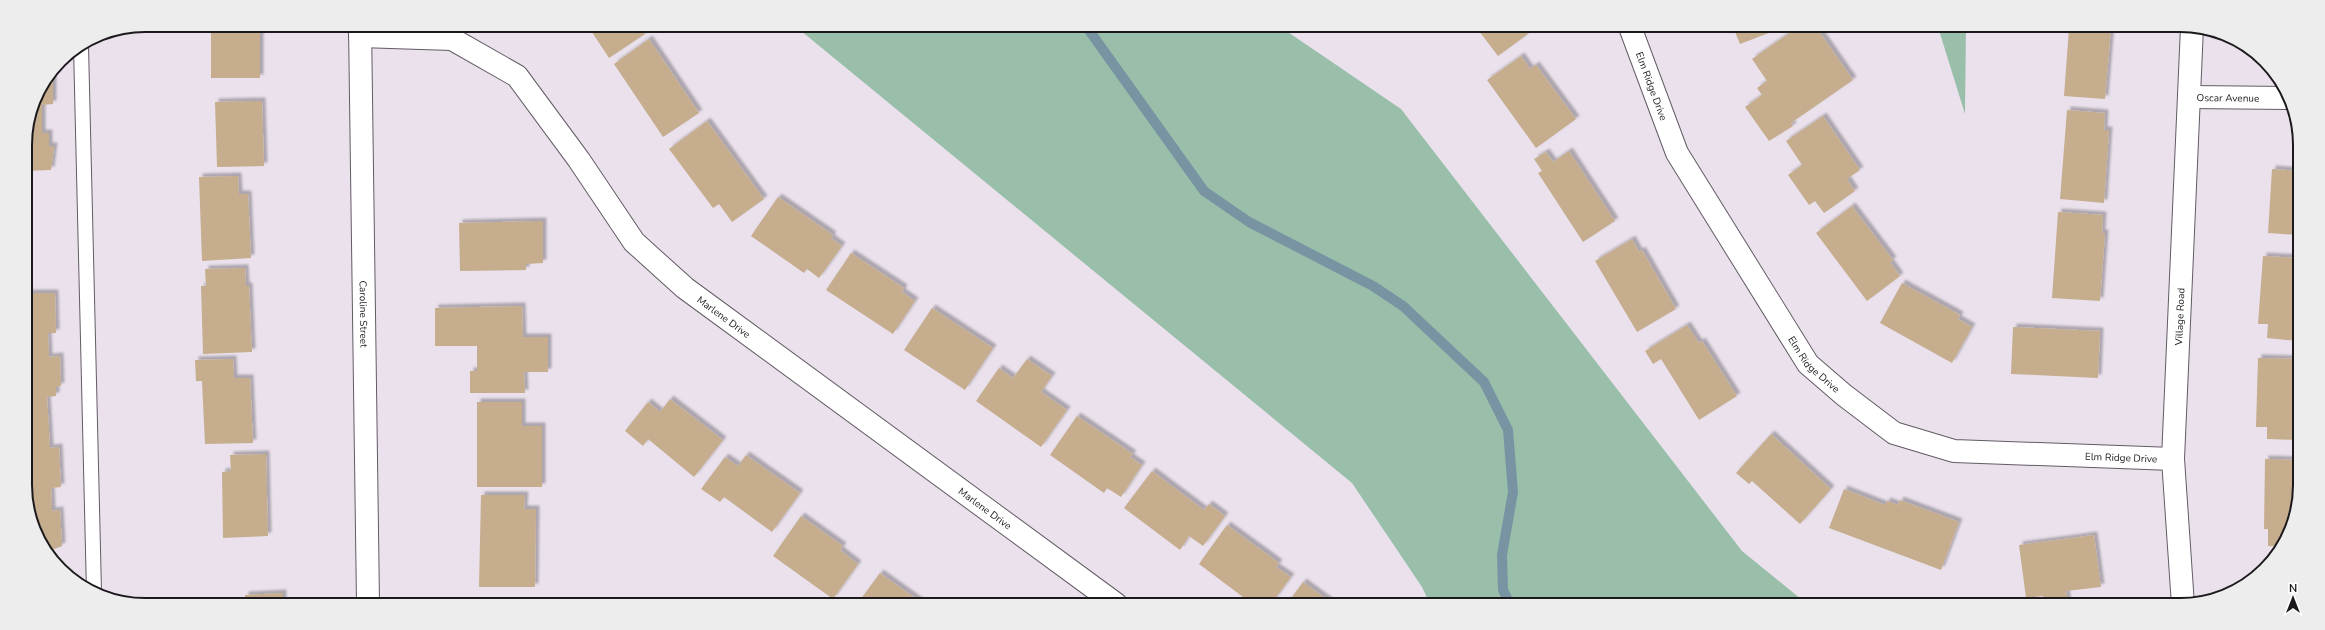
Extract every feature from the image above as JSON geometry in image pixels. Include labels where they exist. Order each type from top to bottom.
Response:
[{"type":"street","name":"Caroline Street","points":[[360,32],[368,598]]},
{"type":"street","name":"Marlene Drive","points":[[372,32],[452,39],[517,76],[579,160],[634,242],[685,288],[1108,598]]},
{"type":"street","name":"Elm Ridge Drive","points":[[1632,32],[1677,153],[1808,364],[1844,395],[1894,433],[1954,451],[2173,459]]},
{"type":"street","name":"Village Road","points":[[2183,598],[2173,459],[2192,33]]},
{"type":"street","name":"Oscar Avenue","points":[[2190,97],[2282,98]]},
{"type":"lane","points":[[81,52],[94,585]]},
{"type":"green space","points":[[802,32],[1288,32],[1401,109],[1742,551],[1800,598],[1427,598],[1422,587],[1352,483]]},
{"type":"green space","points":[[1940,32],[1966,32],[1965,114]]},
{"type":"building","points":[[211,32],[260,32],[260,78],[211,78]]},
{"type":"building","points":[[592,32],[644,32],[645,34],[609,58]]},
{"type":"building","points":[[1480,32],[1527,32],[1528,34],[1498,56]]},
{"type":"building","points":[[1735,32],[1771,32],[1740,44]]},
{"type":"building","points":[[1791,32],[1819,32],[1853,80],[1791,123],[1793,126],[1769,141],[1745,107],[1762,95],[1757,88],[1767,81],[1752,59]]},
{"type":"building","points":[[2069,32],[2111,32],[2105,99],[2064,96]]},
{"type":"building","points":[[649,39],[699,113],[663,137],[614,64]]},
{"type":"building","points":[[1521,56],[1530,69],[1536,65],[1576,119],[1536,148],[1487,80]]},
{"type":"building","points":[[53,80],[53,104],[42,105],[42,133],[49,133],[49,146],[54,146],[51,170],[32,171],[32,138],[36,116],[41,102]]},
{"type":"building","points":[[262,101],[264,166],[217,167],[215,102]]},
{"type":"building","points":[[2067,110],[2105,113],[2104,130],[2109,130],[2104,203],[2060,199]]},
{"type":"building","points":[[1823,116],[1860,170],[1847,179],[1855,191],[1824,213],[1815,201],[1809,205],[1788,175],[1802,165],[1786,141]]},
{"type":"building","points":[[707,121],[764,199],[732,222],[719,204],[713,208],[669,149]]},
{"type":"building","points":[[1569,151],[1615,221],[1583,242],[1538,173],[1542,171],[1534,159],[1546,152],[1553,162]]},
{"type":"building","points":[[2272,169],[2293,171],[2293,235],[2268,233]]},
{"type":"building","points":[[238,176],[239,194],[248,194],[251,258],[202,261],[199,177]]},
{"type":"building","points":[[778,197],[833,235],[831,238],[842,246],[819,278],[807,269],[804,273],[751,236]]},
{"type":"building","points":[[1852,206],[1893,260],[1890,262],[1900,276],[1867,301],[1816,233]]},
{"type":"building","points":[[2058,212],[2103,215],[2102,233],[2105,233],[2100,301],[2052,298]]},
{"type":"building","points":[[543,221],[543,263],[526,264],[526,270],[460,271],[459,223]]},
{"type":"building","points":[[1632,239],[1639,252],[1642,250],[1676,309],[1637,332],[1595,261]]},
{"type":"building","points":[[851,253],[904,288],[902,292],[915,301],[893,334],[826,290]]},
{"type":"building","points":[[2263,256],[2293,258],[2293,341],[2267,338],[2268,324],[2258,324]]},
{"type":"building","points":[[245,268],[246,286],[249,286],[252,352],[203,354],[201,286],[206,286],[205,269]]},
{"type":"building","points":[[1902,283],[1960,315],[1958,319],[1972,327],[1952,363],[1880,323]]},
{"type":"building","points":[[32,293],[55,293],[56,333],[48,333],[49,357],[60,356],[61,386],[56,387],[56,396],[47,397],[50,448],[59,447],[61,487],[51,488],[52,511],[60,510],[62,546],[52,550],[51,548],[38,521],[33,500]]},
{"type":"building","points":[[522,306],[523,337],[548,337],[548,372],[524,372],[525,393],[470,393],[470,371],[477,371],[477,346],[435,346],[435,308]]},
{"type":"building","points":[[932,308],[993,348],[965,390],[904,350]]},
{"type":"building","points":[[1687,325],[1699,343],[1702,341],[1737,396],[1699,420],[1661,359],[1653,364],[1645,351]]},
{"type":"building","points":[[2013,327],[2100,331],[2098,378],[2011,374]]},
{"type":"building","points":[[2258,358],[2293,359],[2293,440],[2267,439],[2267,427],[2256,427]]},
{"type":"building","points":[[233,359],[234,378],[250,378],[253,443],[205,444],[202,381],[196,381],[195,360]]},
{"type":"building","points":[[1027,359],[1052,376],[1041,392],[1067,410],[1041,447],[976,401],[999,368],[1013,378]]},
{"type":"building","points":[[670,399],[723,440],[694,477],[648,439],[643,446],[625,431],[648,402],[660,412]]},
{"type":"building","points":[[477,402],[522,402],[522,426],[542,426],[542,487],[477,487]]},
{"type":"building","points":[[1077,416],[1133,454],[1130,457],[1142,465],[1121,497],[1107,488],[1104,493],[1050,455]]},
{"type":"building","points":[[1771,434],[1831,489],[1800,524],[1752,481],[1749,484],[1736,473]]},
{"type":"building","points":[[266,454],[268,536],[223,538],[222,472],[231,471],[230,455]]},
{"type":"building","points":[[746,455],[800,493],[772,532],[724,497],[720,502],[701,489],[725,457],[738,466]]},
{"type":"building","points":[[2265,459],[2293,460],[2293,492],[2291,507],[2287,521],[2275,546],[2268,546],[2268,529],[2264,529]]},
{"type":"building","points":[[1152,471],[1204,510],[1209,504],[1225,516],[1203,546],[1189,536],[1180,550],[1124,508]]},
{"type":"building","points":[[1844,489],[1885,505],[1887,501],[1898,505],[1900,500],[1959,522],[1941,570],[1829,528]]},
{"type":"building","points":[[481,495],[525,495],[524,509],[536,509],[535,587],[479,587]]},
{"type":"building","points":[[801,516],[843,546],[840,550],[858,564],[834,598],[832,598],[773,556]]},
{"type":"building","points":[[1227,525],[1279,563],[1276,567],[1291,577],[1275,598],[1244,598],[1199,564]]},
{"type":"building","points":[[2094,535],[2101,587],[2066,591],[2067,598],[2043,598],[2043,596],[2026,598],[2019,545]]},
{"type":"building","points":[[880,573],[915,598],[862,598]]},
{"type":"building","points":[[1303,582],[1325,598],[1291,598]]},
{"type":"building","points":[[283,593],[283,598],[245,598],[245,595]]},
{"type":"waterway","points":[[1090,32],[1204,191],[1249,222],[1373,286],[1403,306],[1484,382],[1508,430],[1513,492],[1502,555],[1503,590],[1507,598]]}]
